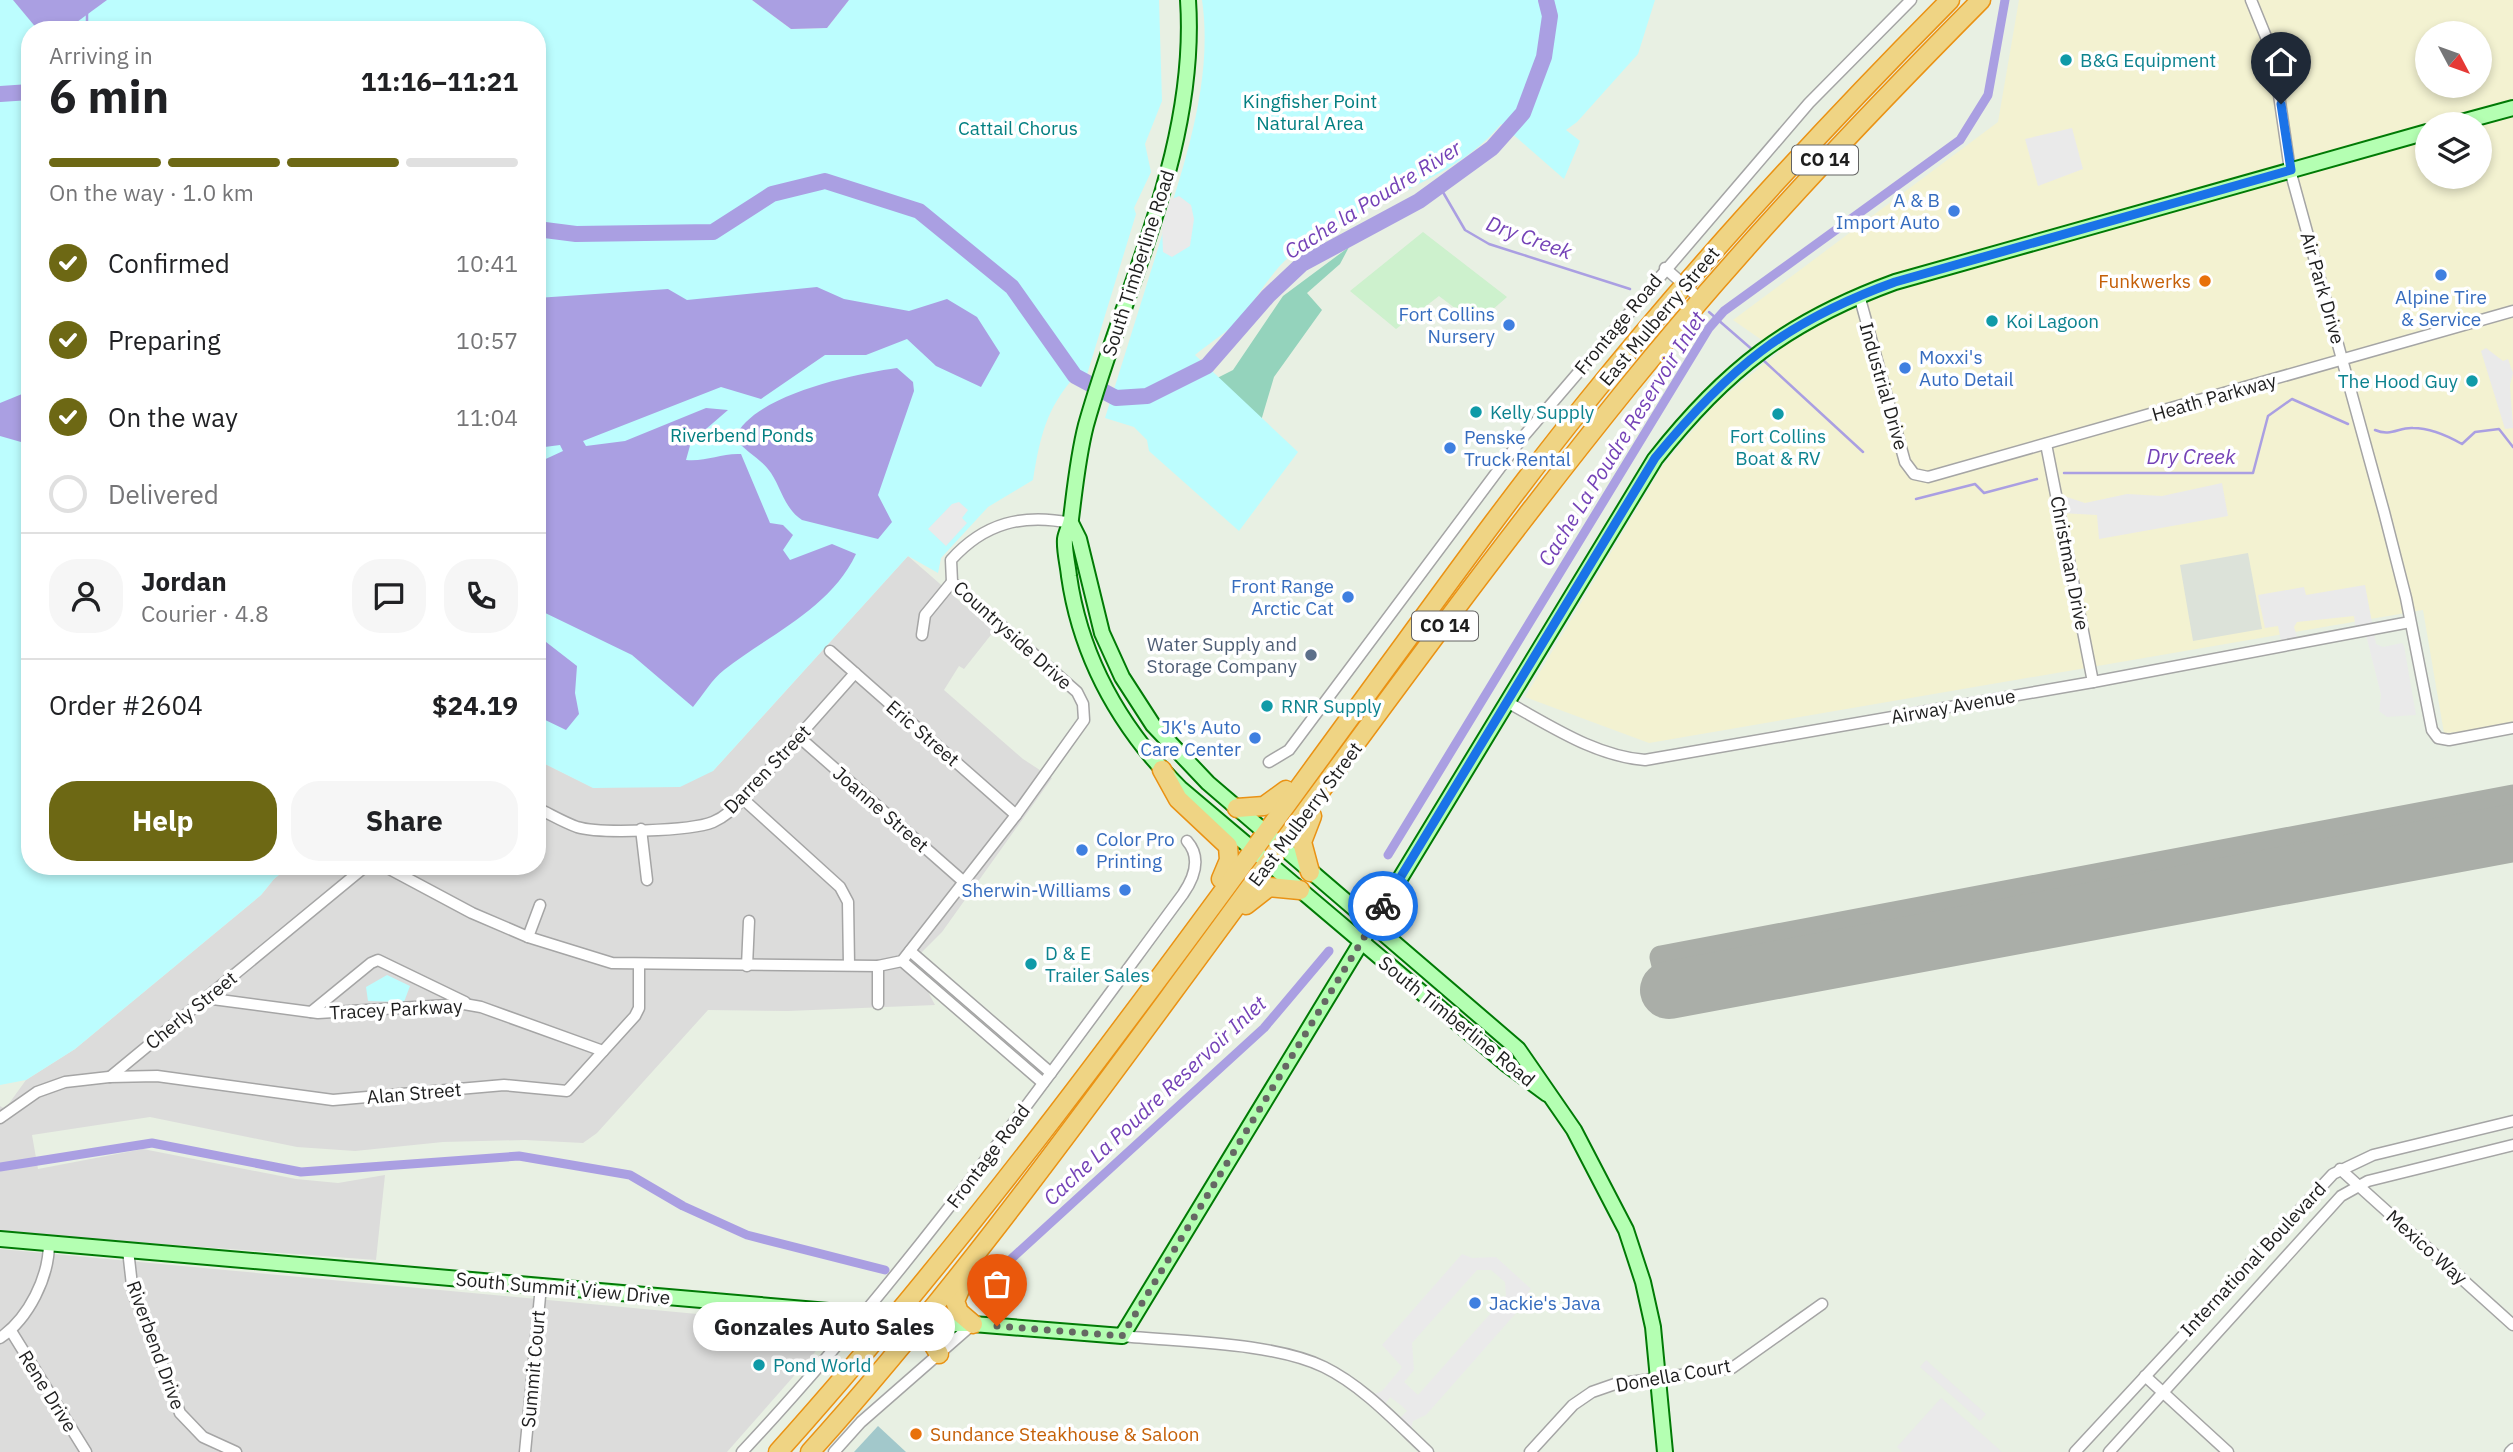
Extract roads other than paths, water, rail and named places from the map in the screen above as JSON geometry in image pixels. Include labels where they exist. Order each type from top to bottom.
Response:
[{"type":"highway","name":"East Mulberry Street","points":[[778,1452],[893,1319],[1052,1120],[1584,405],[1684,285],[1810,142],[1951,0]]},
{"type":"highway","name":"East Mulberry Street","points":[[810,1452],[921,1324],[994,1231],[1548,489],[1700,299],[1847,135],[1982,0]]},
{"type":"highway","points":[[1237,808],[1264,806],[1283,794],[1382,662],[1406,641]]},
{"type":"highway","points":[[1310,872],[1302,848],[1307,823],[1374,731],[1398,688]]},
{"type":"highway","points":[[1130,1014],[1161,961],[1223,876],[1229,860],[1225,842],[1178,799],[1162,770]]},
{"type":"highway","points":[[1127,1055],[1150,1034],[1250,900],[1269,887],[1300,890]]},
{"type":"highway","points":[[973,1324],[956,1307],[956,1296],[981,1258],[994,1231]]},
{"type":"highway","points":[[921,1324],[939,1354]]},
{"type":"street","name":"South Timberline Road","points":[[1188,0],[1191,43],[1186,94],[1174,149],[1086,425],[1074,484],[1071,523],[1065,539],[1086,646],[1097,675],[1116,708],[1162,770],[1361,942],[1506,1064],[1547,1094]]},
{"type":"street","name":"Frontage Road","points":[[1269,762],[1289,750],[1498,467],[1665,268],[1810,103],[1910,0]]},
{"type":"street","name":"Air Park Drive","points":[[2251,0],[2273,54],[2291,170],[2410,622],[2432,730],[2438,738],[2449,740],[2513,728]]},
{"type":"street","points":[[2492,114],[2513,108]]},
{"type":"street","points":[[1122,1336],[1655,458],[1690,414],[1757,353],[1811,318],[1859,295],[1909,278],[2415,135]]},
{"type":"street","points":[[1665,268],[1700,299]]},
{"type":"street","name":"Industrial Drive","points":[[1859,295],[1905,462],[1914,474]]},
{"type":"street","name":"Heath Parkway","points":[[1914,474],[1928,477],[2513,311]]},
{"type":"street","name":"Christman Drive","points":[[2046,444],[2093,682]]},
{"type":"street","name":"Countryside Drive","points":[[902,961],[1081,727],[1083,704],[1077,692],[952,582],[949,570],[951,560],[982,532],[1018,520],[1049,518],[1071,523]]},
{"type":"street","name":"South Timberline Road","points":[[1071,523],[1079,539],[1094,610],[1122,677],[1153,726],[1172,748],[1264,832],[1518,1049],[1574,1130],[1626,1230],[1653,1327],[1665,1452]]},
{"type":"street","points":[[922,635],[925,615],[952,582]]},
{"type":"street","name":"Airway Avenue","points":[[1507,702],[1581,742],[1616,756],[1645,760],[2093,682],[2410,622]]},
{"type":"street","name":"Eric Street","points":[[830,651],[1016,815]]},
{"type":"street","name":"Darren Street","points":[[546,812],[577,827],[593,830],[711,823],[728,814],[743,799],[855,673]]},
{"type":"street","name":"Joanne Street","points":[[799,737],[964,882]]},
{"type":"street","points":[[743,799],[840,887],[848,902],[849,965]]},
{"type":"street","points":[[641,829],[647,880]]},
{"type":"street","name":"Frontage Road","points":[[742,1452],[861,1316],[1051,1073],[1190,884],[1195,854],[1187,841]]},
{"type":"street","name":"Cherly Street","points":[[109,1077],[355,875]]},
{"type":"street","points":[[401,875],[472,913],[528,937],[588,958],[639,964],[747,967],[877,966],[902,961],[1043,1083]]},
{"type":"street","points":[[528,937],[540,905]]},
{"type":"street","points":[[747,967],[749,921]]},
{"type":"street","points":[[910,951],[1051,1073]]},
{"type":"street","name":"Tracey Parkway","points":[[311,1012],[370,962],[378,960],[454,998],[603,1051]]},
{"type":"street","name":"Alan Street","points":[[109,1077],[157,1076],[333,1100],[504,1085],[567,1091],[639,1008],[639,964]]},
{"type":"street","points":[[877,966],[878,1004]]},
{"type":"street","name":"Tracey Parkway","points":[[205,998],[311,1012],[340,1013],[448,1004],[481,1007]]},
{"type":"street","points":[[0,1118],[37,1092],[65,1082],[109,1077]]},
{"type":"street","name":"International Boulevard","points":[[2075,1452],[2323,1183],[2340,1169],[2373,1155],[2513,1121]]},
{"type":"street","name":"International Boulevard","points":[[2109,1452],[2342,1196],[2368,1181],[2513,1145]]},
{"type":"street","name":"Mexico Way","points":[[2340,1169],[2513,1325]]},
{"type":"street","name":"South Summit View Drive","points":[[0,1239],[541,1286],[893,1319],[921,1324],[973,1324],[1263,1351],[1311,1362],[1358,1389],[1429,1452]]},
{"type":"street","points":[[0,1338],[11,1331],[44,1278],[49,1243]]},
{"type":"street","name":"Riverbend Drive","points":[[128,1250],[132,1294],[149,1328],[180,1413],[203,1437],[236,1452]]},
{"type":"street","name":"Summit Court","points":[[525,1452],[541,1286]]},
{"type":"street","name":"Donella Court","points":[[1530,1452],[1565,1413],[1592,1392],[1615,1384],[1732,1368],[1822,1304]]},
{"type":"street","points":[[834,1452],[861,1422],[973,1324]]},
{"type":"street","name":"Rene Drive","points":[[11,1331],[86,1452]]},
{"type":"street","points":[[2145,1376],[2228,1452]]},
{"type":"waterway","name":"Cache la Poudre River","points":[[546,230],[576,234],[713,232],[772,194],[825,181],[919,211],[1012,287],[1075,376],[1116,398],[1147,396],[1207,366],[1268,296],[1302,264],[1419,201],[1492,148],[1523,113],[1544,57],[1550,16],[1546,0]]},
{"type":"waterway","name":"Cache La Poudre Reservoir Inlet","points":[[1388,855],[1709,328],[1724,311],[1960,140],[1988,95],[2005,0]]},
{"type":"waterway","points":[[87,10],[87,21]]},
{"type":"waterway","name":"Cache la Poudre River","points":[[0,94],[21,93]]},
{"type":"waterway","name":"Dry Creek","points":[[1440,187],[1465,230],[1489,244],[1630,289]]},
{"type":"waterway","name":"Dry Creek","points":[[1709,312],[1755,352]]},
{"type":"waterway","name":"Dry Creek","points":[[1762,359],[1863,452]]},
{"type":"waterway","name":"Dry Creek","points":[[2064,473],[2253,473],[2268,416],[2292,399],[2348,424]]},
{"type":"waterway","name":"Dry Creek","points":[[2375,430],[2386,433],[2408,428],[2426,429],[2462,444],[2475,432],[2499,429],[2513,447]]},
{"type":"waterway","name":"Dry Creek","points":[[1916,499],[1975,484],[1984,493],[2037,479]]},
{"type":"waterway","name":"Cache La Poudre Reservoir Inlet","points":[[996,1264],[1010,1260],[1264,1028],[1329,951]]},
{"type":"waterway","name":"Cache La Poudre Reservoir Inlet","points":[[0,1167],[152,1143],[301,1172],[519,1156],[630,1175],[683,1206],[747,1235],[885,1270]]},
{"type":"place","name":"B&G Equipment","points":[[2066,60]]},
{"type":"place","name":"A & B Import Auto","points":[[1954,211]]},
{"type":"place","name":"Alpine Tire & Service","points":[[2441,275]]},
{"type":"place","name":"Funkwerks","points":[[2205,281]]},
{"type":"place","name":"Koi Lagoon","points":[[1992,321]]},
{"type":"place","name":"Fort Collins Nursery","points":[[1509,325]]},
{"type":"place","name":"Moxxi's Auto Detail","points":[[1905,368]]},
{"type":"place","name":"The Hood Guy","points":[[2472,381]]},
{"type":"place","name":"Kelly Supply","points":[[1476,412]]},
{"type":"place","name":"Fort Collins Boat & RV","points":[[1778,414]]},
{"type":"place","name":"Penske Truck Rental","points":[[1450,448]]},
{"type":"place","name":"Front Range Arctic Cat","points":[[1348,597]]},
{"type":"place","name":"Water Supply and Storage Company","points":[[1311,655]]},
{"type":"place","name":"RNR Supply","points":[[1267,706]]},
{"type":"place","name":"JK's Auto Care Center","points":[[1255,738]]},
{"type":"place","name":"Color Pro Printing","points":[[1082,850]]},
{"type":"place","name":"Sherwin-Williams","points":[[1125,890]]},
{"type":"place","name":"D & E Trailer Sales","points":[[1031,964]]},
{"type":"place","name":"Jackie's Java","points":[[1475,1303]]},
{"type":"place","name":"Gonzales Auto Sales","points":[[997,1326]]},
{"type":"place","name":"Pond World","points":[[759,1365]]},
{"type":"place","name":"Sundance Steakhouse & Saloon","points":[[916,1434]]},
{"type":"park label","name":"Kingfisher Point Natural Area","points":[[1310,112]]},
{"type":"park label","name":"Cattail Chorus","points":[[1018,128]]},
{"type":"park label","name":"Riverbend Ponds","points":[[742,435]]}]
